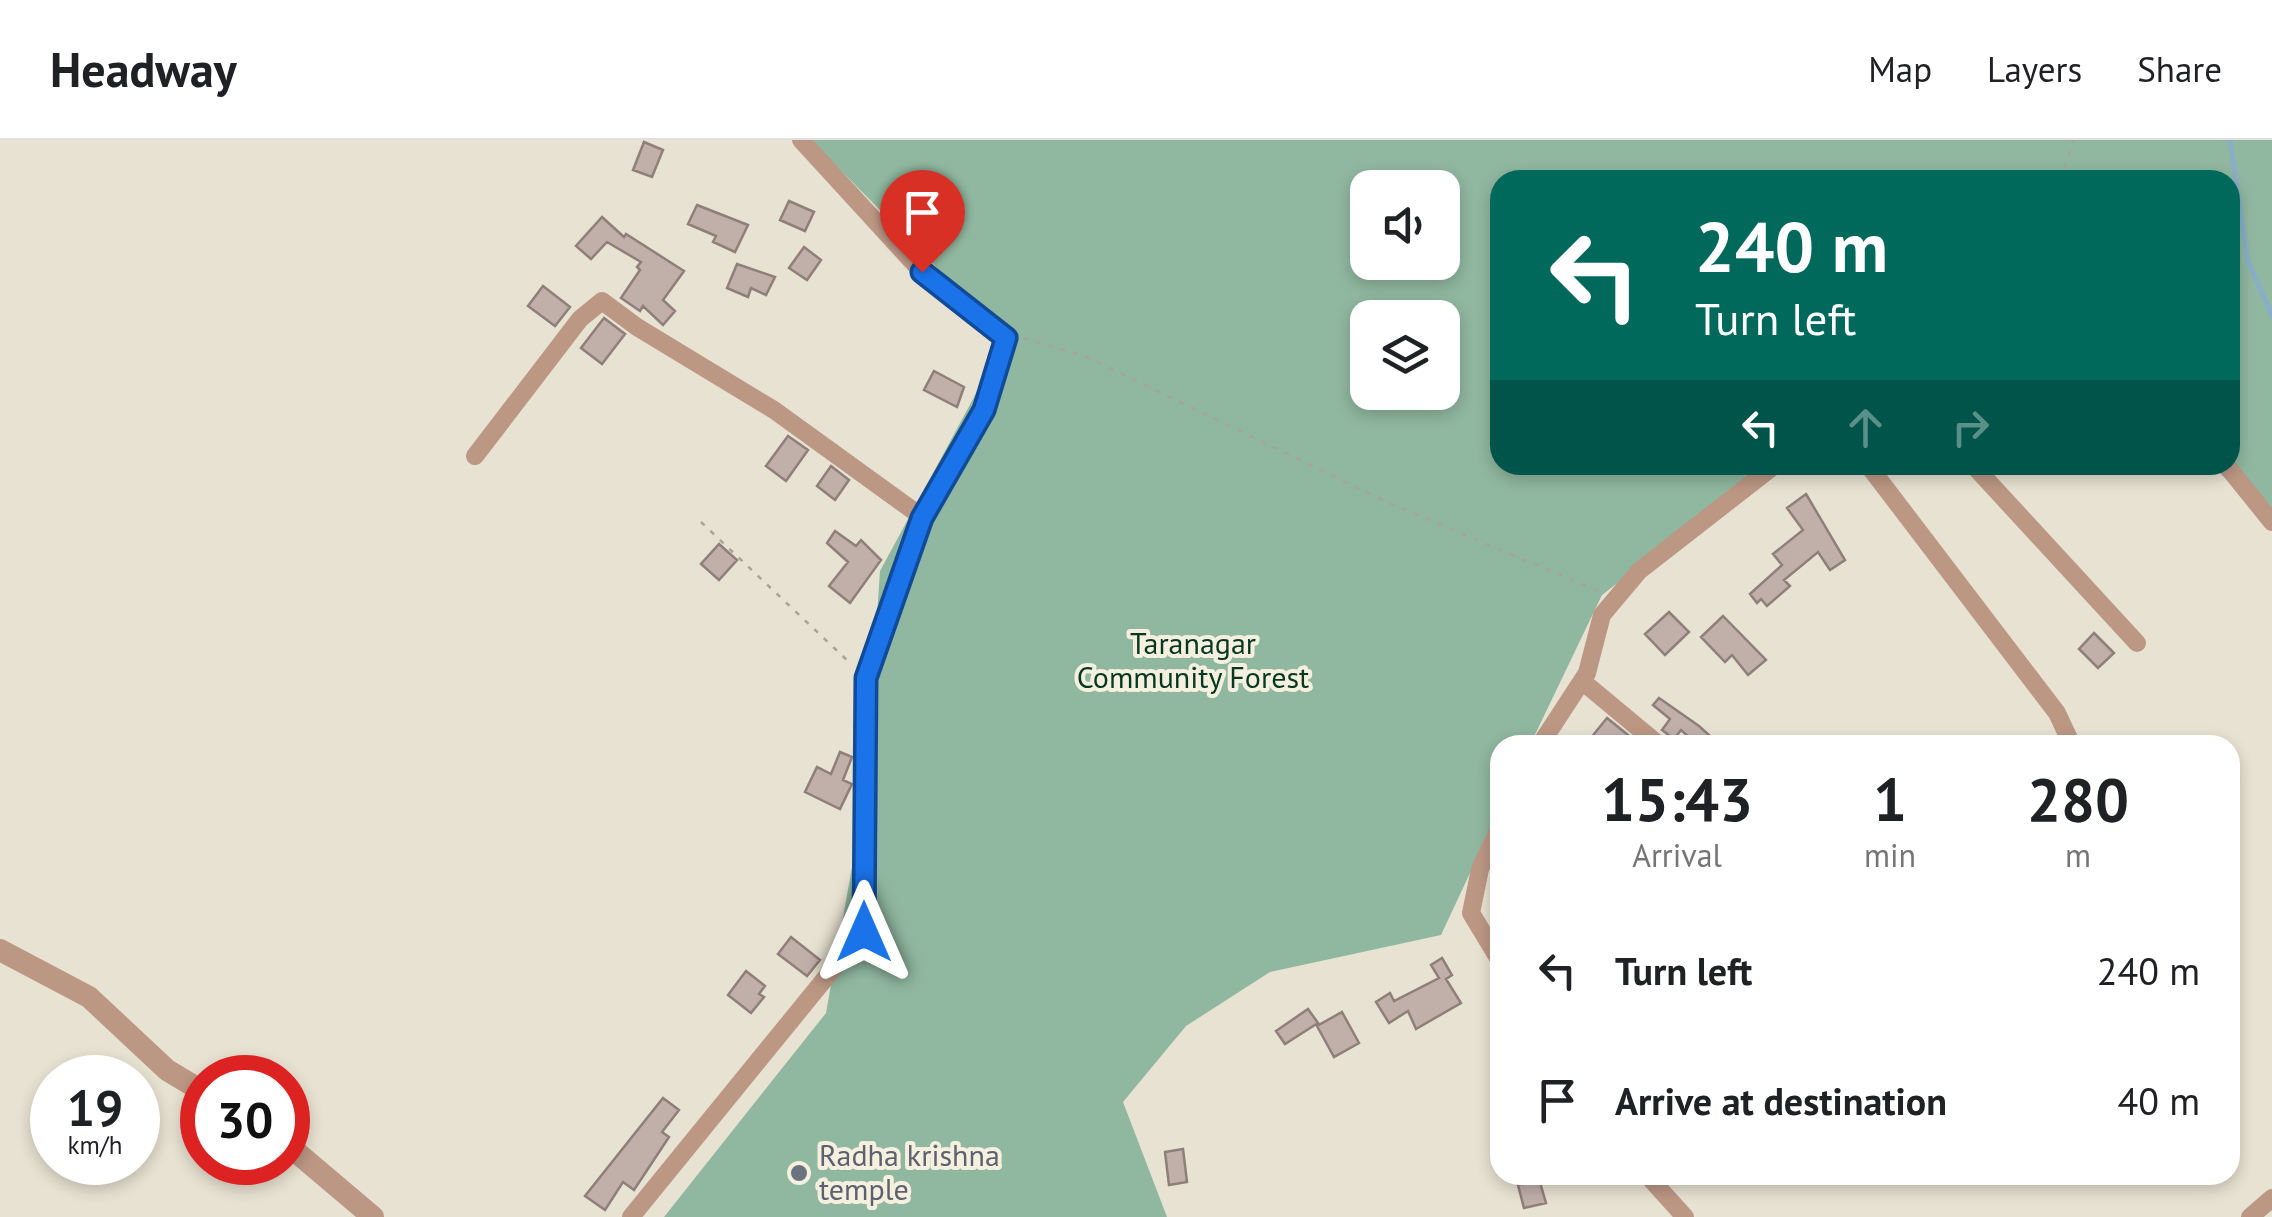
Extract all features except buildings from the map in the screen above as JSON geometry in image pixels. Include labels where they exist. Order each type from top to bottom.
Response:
[{"type":"street","points":[[631,1217],[864,932],[866,678],[922,518],[984,410],[1006,338],[922,272],[802,140]]},
{"type":"street","points":[[474,456],[580,319],[602,301],[637,328],[774,410],[922,518]]},
{"type":"street","points":[[1546,735],[1582,680],[1602,615],[1638,571],[1762,475]]},
{"type":"street","points":[[1876,475],[2057,713],[2067,735]]},
{"type":"street","points":[[1982,475],[2137,643]]},
{"type":"street","points":[[2234,475],[2272,522]]},
{"type":"street","points":[[1582,680],[1648,735]]},
{"type":"street","points":[[1490,848],[1480,868],[1471,913],[1490,945]]},
{"type":"street","points":[[0,950],[89,997],[167,1070],[180,1077]]},
{"type":"street","points":[[310,1163],[374,1217]]},
{"type":"street","points":[[1655,1185],[1684,1217]]},
{"type":"street","points":[[2250,1217],[2272,1198]]},
{"type":"path","points":[[2064,170],[2074,140]]},
{"type":"path","points":[[1006,338],[1025,338],[1086,356],[1388,503],[1616,598]]},
{"type":"path","points":[[701,522],[866,678]]},
{"type":"green space","name":"Taranagar Community Forest","points":[[811,140],[2272,140],[2272,524],[2222,475],[2240,475],[2240,170],[1490,170],[1490,475],[1757,475],[1602,595],[1535,735],[1490,735],[1490,830],[1441,935],[1270,972],[1186,1026],[1123,1102],[1167,1217],[664,1217],[826,1013],[865,794],[880,571],[1006,338]]},
{"type":"waterway","points":[[2230,140],[2234,170]]},
{"type":"waterway","points":[[2240,207],[2248,261],[2272,316]]},
{"type":"place","name":"Radha krishna temple","points":[[799,1173]]},
{"type":"route","points":[[864,932],[866,678],[922,518],[984,410],[1006,338],[922,272]]}]
